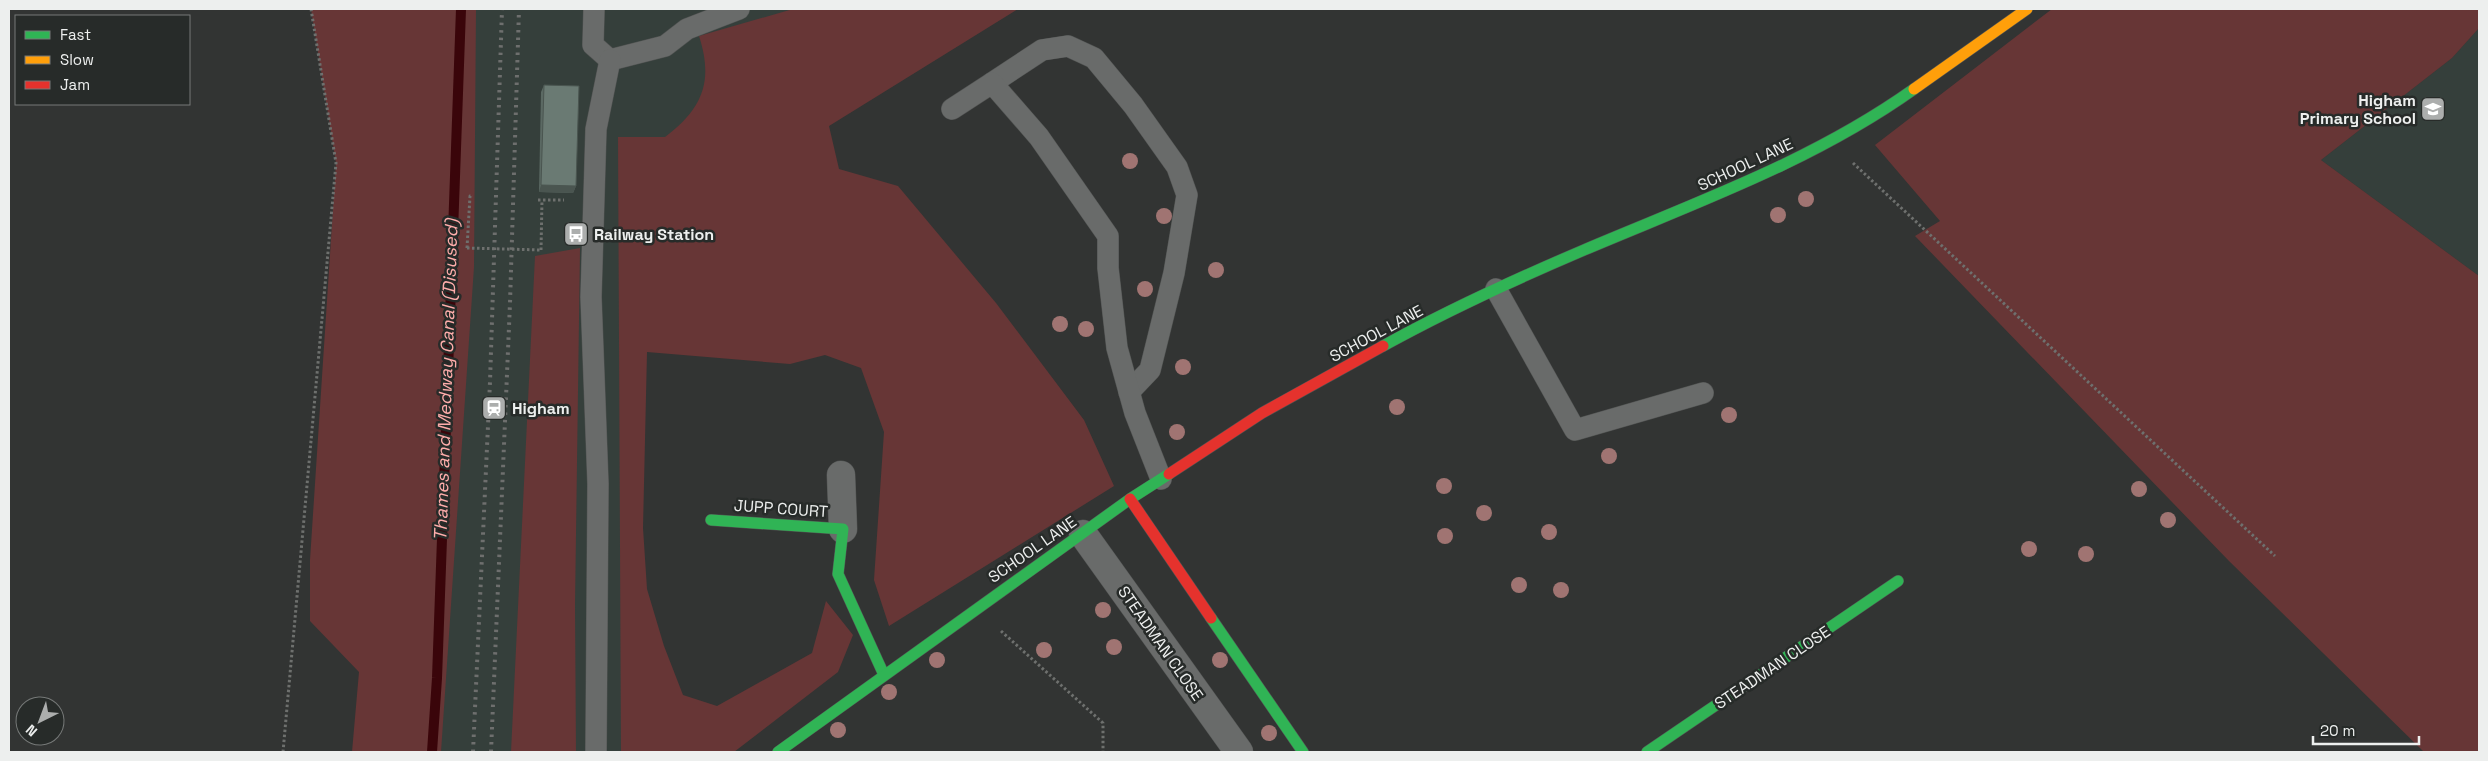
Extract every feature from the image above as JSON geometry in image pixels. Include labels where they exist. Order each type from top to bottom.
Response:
[{"type":"street","name":"SCHOOL LANE","points":[[778,752],[1130,499],[1262,413],[1398,338],[1496,289],[1584,250],[1740,186],[1829,140],[1889,107],[2027,9]]},
{"type":"street","points":[[841,475],[842,528]]},
{"type":"street","points":[[1130,499],[1303,752]]},
{"type":"street","name":"JUPP COURT","points":[[711,520],[842,528],[838,574],[884,675]]},
{"type":"street","name":"STEADMAN CLOSE","points":[[1083,534],[1239,752]]},
{"type":"street","name":"STEADMAN CLOSE","points":[[1647,752],[1898,581]]},
{"type":"lane","points":[[594,9],[593,45],[610,60]]},
{"type":"lane","points":[[610,60],[665,46],[687,29],[739,9]]},
{"type":"lane","points":[[952,109],[1042,50],[1068,46],[1094,58],[1133,105],[1177,167],[1187,195],[1174,273],[1150,370],[1129,392]]},
{"type":"lane","points":[[596,752],[598,484],[591,297],[596,129],[610,60]]},
{"type":"lane","points":[[992,82],[1039,137],[1108,236],[1108,268],[1117,348],[1135,412],[1161,479]]},
{"type":"lane","points":[[1496,289],[1575,430],[1703,393]]},
{"type":"path","points":[[283,752],[336,163],[311,9]]},
{"type":"path","points":[[1829,140],[2275,556]]},
{"type":"path","points":[[472,196],[467,248],[541,250],[542,200]]},
{"type":"path","points":[[976,608],[1103,723],[1103,752]]},
{"type":"shaded area","points":[[311,9],[476,9],[474,267],[441,752],[352,752],[359,672],[310,621],[310,560],[336,163]]},
{"type":"shaded area","points":[[350,9],[1018,9],[633,169],[622,752],[374,752]]},
{"type":"shaded area","points":[[793,9],[1018,9],[829,126],[839,169],[898,186],[996,303],[1084,420],[1114,486],[889,626],[874,580],[884,432],[861,368],[825,355],[790,364],[647,352],[643,528],[647,589],[664,646],[683,695],[717,706],[812,653],[826,601],[853,635],[838,672],[734,752],[621,752],[618,137],[665,137],[688,116],[702,93],[705,81],[703,52],[699,36]]},
{"type":"shaded area","points":[[2052,9],[2479,9],[2479,28],[2452,58],[2321,160],[2479,276],[2479,752],[2424,752],[2229,561],[1915,236],[1940,221],[1875,145]]},
{"type":"shaded area","name":"Higham Primary School","points":[[2479,28],[2479,276],[2321,160],[2452,58]]},
{"type":"shaded area","points":[[580,248],[575,606],[576,752],[511,752],[535,256]]},
{"type":"building","points":[[544,85],[579,86],[576,186],[541,185]]},
{"type":"waterway","name":"Thames and Medway Canal (Disused)","points":[[432,752],[437,678],[461,9]]},
{"type":"railway","points":[[473,752],[490,382],[502,9]]},
{"type":"railway","points":[[491,752],[510,303],[519,9]]},
{"type":"traffic: fast","points":[[1383,346],[1457,307],[1795,159],[1836,138],[1914,89]]},
{"type":"traffic: fast","points":[[778,752],[1130,499],[1169,474]]},
{"type":"traffic: fast","points":[[711,520],[843,529],[838,574],[884,675]]},
{"type":"traffic: fast","points":[[1647,752],[1898,581]]},
{"type":"traffic: fast","points":[[1211,618],[1303,752]]},
{"type":"traffic: slow","points":[[1914,89],[2027,9]]},
{"type":"traffic: jam","points":[[1169,474],[1262,413],[1383,346]]},
{"type":"traffic: jam","points":[[1130,499],[1211,618]]},
{"type":"place","name":"Higham Primary School","points":[[2433,109]]},
{"type":"place","name":"Railway Station","points":[[576,234]]},
{"type":"place","name":"Higham","points":[[494,408]]}]
